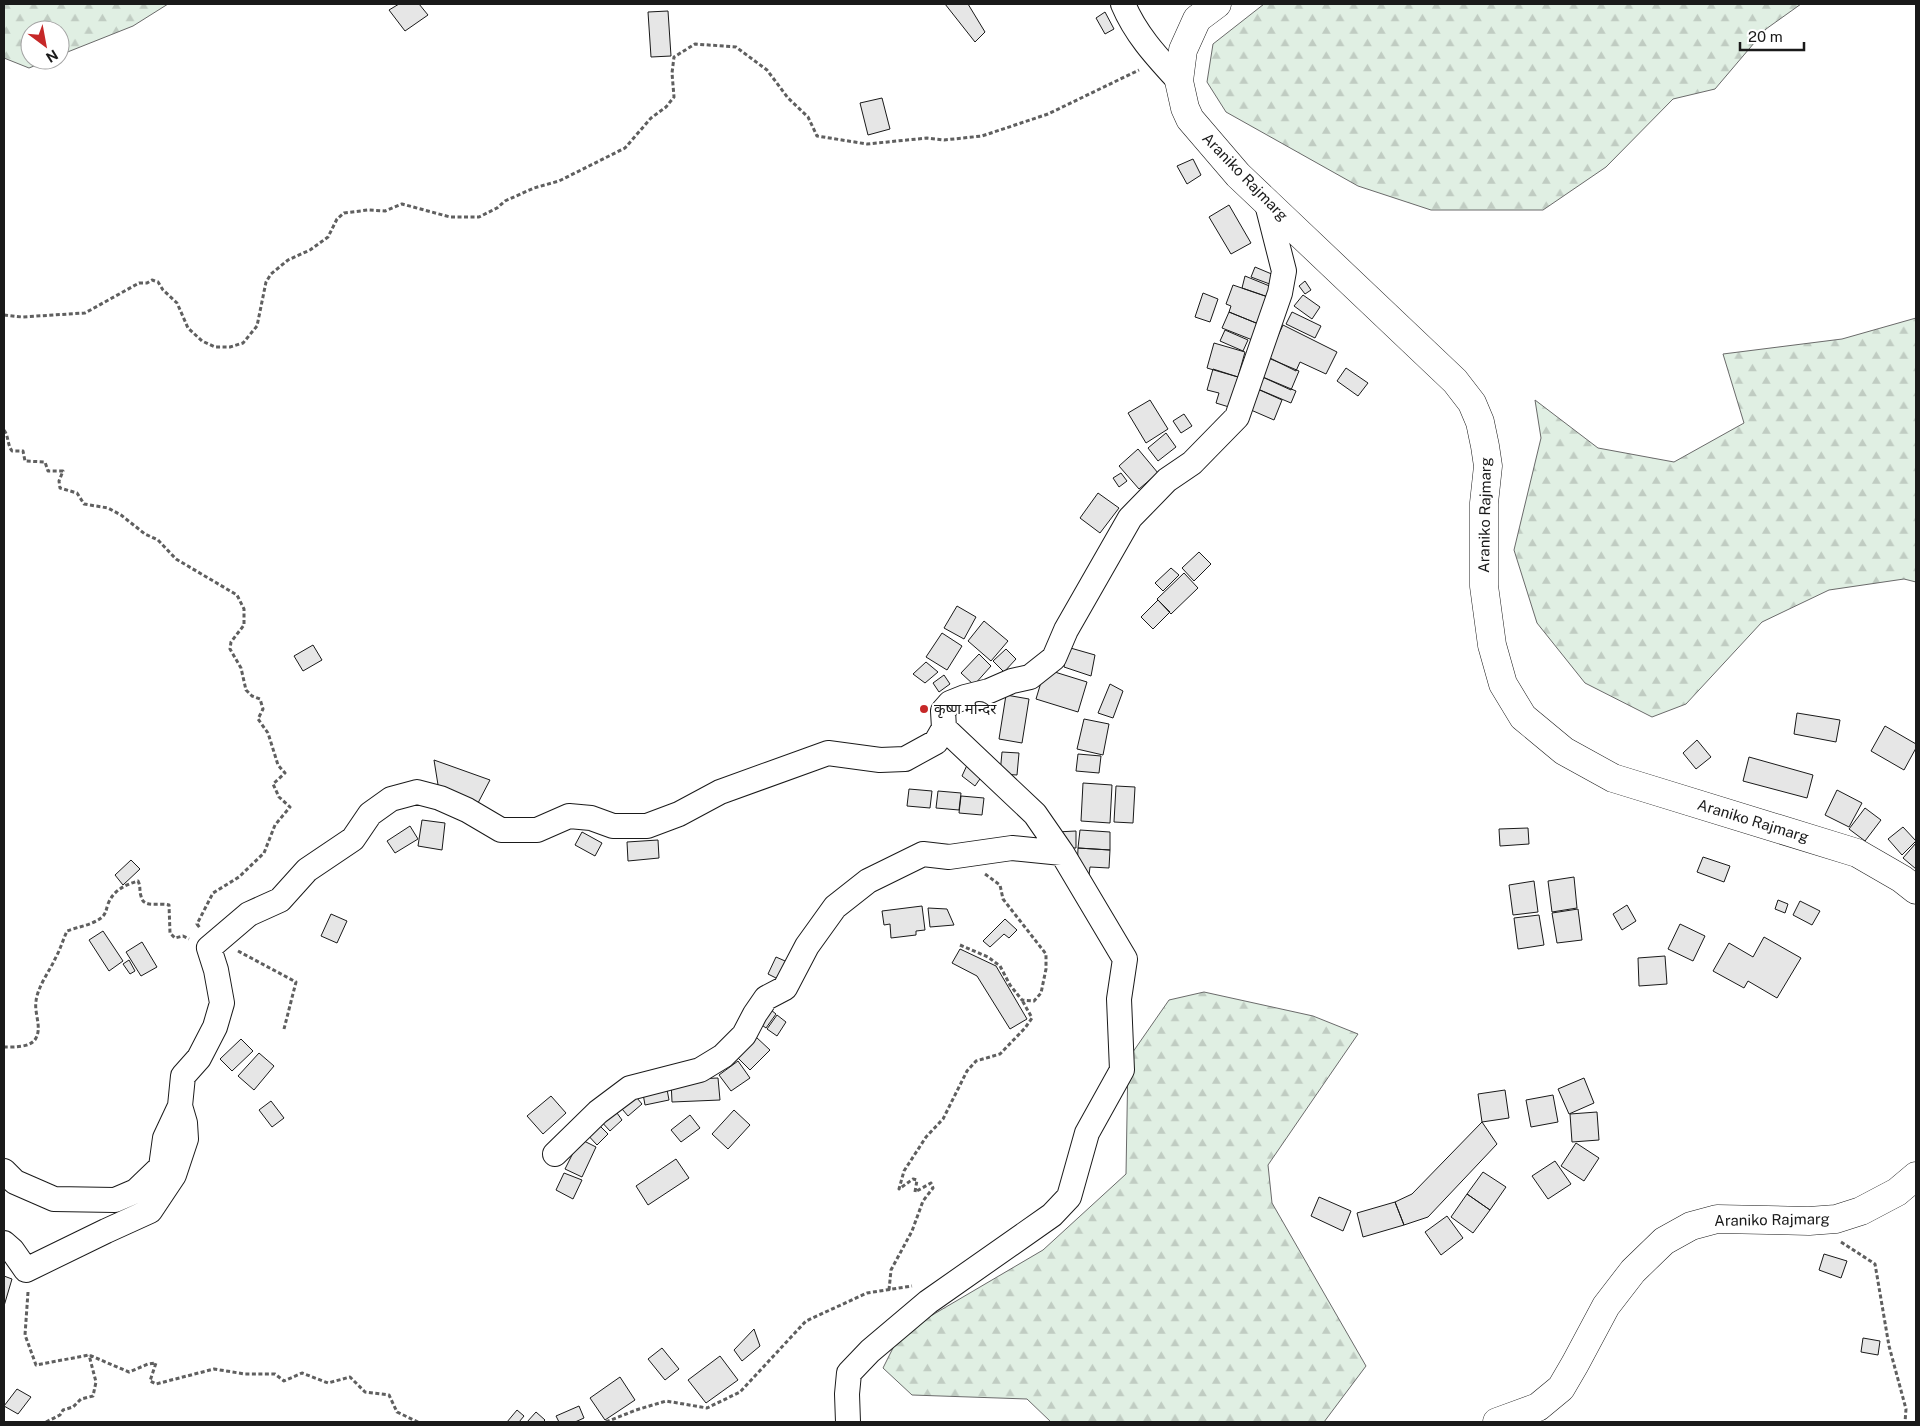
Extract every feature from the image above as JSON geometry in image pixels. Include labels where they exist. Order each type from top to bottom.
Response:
[{"type":"highway","name":"Araniko Rajmarg","points":[[1217,4],[1197,19],[1183,50],[1179,81],[1185,108],[1190,119],[1238,175],[1455,381],[1472,403],[1480,422],[1488,466],[1484,503],[1484,586],[1492,646],[1503,684],[1523,717],[1564,751],[1613,778],[1857,853],[1902,878],[1916,890]]},
{"type":"highway","name":"Araniko Rajmarg","points":[[1497,1422],[1538,1407],[1561,1388],[1606,1306],[1633,1271],[1664,1241],[1691,1226],[1717,1219],[1809,1221],[1836,1219],[1860,1211],[1897,1192],[1916,1176]]},
{"type":"street","points":[[1123,4],[1143,42],[1179,81]]},
{"type":"street","points":[[4,1171],[14,1182],[54,1199],[115,1200],[136,1191],[161,1167],[165,1138],[180,1106],[183,1076],[199,1058],[215,1027],[222,1003],[216,970],[209,948],[249,914],[280,900],[307,870],[354,839],[370,814],[391,799],[417,792],[440,798],[467,810],[501,830],[537,830],[569,816],[591,818],[612,826],[647,826],[679,814],[720,792],[828,753],[880,760],[905,759],[936,742],[944,728],[943,711],[950,703],[989,691],[1012,681],[1030,677],[1054,658],[1066,630],[1130,518],[1168,480],[1192,463],[1236,417],[1280,293],[1284,271],[1266,200]]},
{"type":"street","points":[[848,1422],[847,1394],[849,1373],[870,1351],[928,1302],[1052,1214],[1069,1197],[1087,1133],[1122,1070],[1118,999],[1125,958],[1062,853],[1034,814],[944,728]]},
{"type":"street","points":[[555,1154],[598,1112],[630,1088],[700,1070],[723,1056],[744,1035],[766,998],[785,988],[807,946],[835,907],[868,880],[923,854],[949,857],[1012,848],[1062,853]]},
{"type":"street","points":[[4,1243],[12,1250],[26,1270],[106,1230],[150,1211],[174,1175],[186,1138],[185,1123],[180,1106]]},
{"type":"path","points":[[4,315],[22,317],[85,313],[139,283],[152,280],[158,282],[163,290],[177,303],[188,328],[202,340],[215,347],[230,347],[243,343],[257,326],[266,282],[271,274],[288,260],[310,250],[328,236],[336,219],[344,214],[368,210],[385,211],[402,204],[450,217],[479,217],[497,208],[504,201],[534,188],[559,181],[625,148],[651,118],[666,107],[674,96],[672,73],[674,57],[695,44],[736,47],[767,70],[788,98],[808,117],[817,136],[867,144],[927,138],[944,140],[982,136],[1048,114],[1160,60]]},
{"type":"path","points":[[4,430],[8,435],[8,446],[12,451],[23,451],[26,461],[45,462],[48,472],[63,471],[59,480],[60,488],[77,493],[84,504],[108,508],[121,515],[145,534],[158,540],[176,559],[237,595],[244,609],[244,625],[231,642],[230,649],[241,668],[246,690],[252,696],[260,699],[264,709],[258,719],[268,733],[278,765],[286,773],[273,784],[279,797],[290,807],[275,825],[264,853],[238,877],[213,893],[198,924],[209,948]]},
{"type":"path","points":[[949,857],[973,866],[1000,885],[1003,899],[1046,954],[1046,969],[1041,992],[1034,1001],[1022,1000]]},
{"type":"path","points":[[4,1047],[18,1047],[31,1043],[36,1039],[38,1029],[37,992],[57,957],[67,930],[99,920],[105,914],[107,905],[114,892],[130,883],[138,881],[141,886],[140,897],[143,902],[149,905],[164,904],[169,906],[170,933],[175,938],[183,936],[209,948],[240,951],[296,982],[284,1028]]},
{"type":"path","points":[[888,1290],[891,1270],[912,1232],[923,1201],[933,1188],[931,1183],[915,1192],[916,1180],[912,1179],[899,1189],[904,1171],[942,1118],[967,1071],[976,1061],[1000,1054],[1032,1018],[1000,966],[988,957],[960,945]]},
{"type":"path","points":[[1809,1221],[1875,1264],[1889,1346],[1906,1409],[1905,1422]]},
{"type":"path","points":[[26,1270],[29,1282],[25,1334],[36,1365],[89,1356],[129,1372],[148,1364],[156,1363],[150,1381],[156,1384],[214,1369],[245,1374],[276,1374],[284,1381],[302,1373],[328,1382],[350,1378],[365,1392],[389,1395],[397,1412],[418,1422]]},
{"type":"path","points":[[606,1422],[666,1401],[707,1408],[740,1392],[806,1321],[867,1293],[920,1284]]},
{"type":"path","points":[[46,1422],[60,1415],[63,1410],[73,1407],[81,1399],[94,1396],[96,1382],[89,1356]]},
{"type":"green space","points":[[4,4],[168,4],[133,26],[70,51],[70,20],[20,20],[20,64],[4,58]]},
{"type":"green space","points":[[1264,4],[1801,4],[1766,29],[1715,89],[1673,99],[1606,167],[1543,210],[1431,210],[1358,186],[1226,112],[1207,82],[1213,44]]},
{"type":"green space","points":[[1916,318],[1916,582],[1904,579],[1829,590],[1762,622],[1686,704],[1652,717],[1585,683],[1537,623],[1514,550],[1541,438],[1535,400],[1598,448],[1674,462],[1744,423],[1723,354],[1842,339]]},
{"type":"green space","points":[[1204,992],[1313,1016],[1358,1034],[1268,1165],[1272,1203],[1366,1366],[1324,1422],[1051,1422],[1027,1399],[912,1395],[883,1368],[900,1334],[1043,1250],[1126,1174],[1128,1059],[1169,1000]]},
{"type":"building","points":[[399,4],[419,4],[428,15],[405,31],[389,10]]},
{"type":"building","points":[[945,4],[968,4],[985,32],[975,42]]},
{"type":"building","points":[[668,11],[671,56],[651,57],[648,12]]},
{"type":"building","points":[[1105,12],[1114,29],[1105,34],[1096,18]]},
{"type":"building","points":[[882,98],[890,129],[868,135],[860,103]]},
{"type":"building","points":[[1193,159],[1201,175],[1187,184],[1177,166]]},
{"type":"building","points":[[1229,205],[1251,243],[1231,254],[1209,217]]},
{"type":"building","points":[[1255,267],[1274,275],[1275,286],[1251,277]]},
{"type":"building","points":[[1245,276],[1272,287],[1271,298],[1242,288]]},
{"type":"building","points":[[1305,281],[1311,290],[1305,294],[1299,286]]},
{"type":"building","points":[[1233,285],[1271,298],[1261,325],[1229,312],[1231,306],[1226,304]]},
{"type":"building","points":[[1203,293],[1218,299],[1210,322],[1195,317]]},
{"type":"building","points":[[1303,295],[1320,307],[1312,319],[1294,306]]},
{"type":"building","points":[[1229,312],[1261,325],[1255,341],[1222,328]]},
{"type":"building","points":[[1292,312],[1321,326],[1315,338],[1286,324]]},
{"type":"building","points":[[1283,325],[1337,352],[1326,374],[1300,362],[1296,371],[1268,357]]},
{"type":"building","points":[[1225,330],[1248,340],[1243,351],[1220,341]]},
{"type":"building","points":[[1214,343],[1245,352],[1238,377],[1207,368]]},
{"type":"building","points":[[1266,357],[1299,371],[1291,390],[1258,375]]},
{"type":"building","points":[[1346,368],[1368,383],[1358,396],[1337,381]]},
{"type":"building","points":[[1213,369],[1238,377],[1229,407],[1216,403],[1219,393],[1207,390]]},
{"type":"building","points":[[1258,375],[1296,391],[1291,403],[1253,387]]},
{"type":"building","points":[[1253,387],[1282,400],[1274,420],[1244,407]]},
{"type":"building","points":[[1150,400],[1168,429],[1146,443],[1128,413]]},
{"type":"building","points":[[1184,414],[1192,426],[1181,433],[1173,421]]},
{"type":"building","points":[[1166,433],[1176,447],[1158,461],[1148,448]]},
{"type":"building","points":[[1138,449],[1158,473],[1139,489],[1119,466]]},
{"type":"building","points":[[1121,473],[1127,481],[1119,487],[1113,478]]},
{"type":"building","points":[[1098,493],[1119,508],[1100,533],[1080,518]]},
{"type":"building","points":[[1199,552],[1211,564],[1194,581],[1182,568]]},
{"type":"building","points":[[1171,568],[1179,575],[1163,591],[1155,583]]},
{"type":"building","points":[[1184,573],[1198,588],[1171,614],[1157,599]]},
{"type":"building","points":[[1158,600],[1170,612],[1153,629],[1141,617]]},
{"type":"building","points":[[957,606],[976,617],[964,639],[944,628]]},
{"type":"building","points":[[984,621],[1008,641],[991,661],[968,641]]},
{"type":"building","points":[[942,633],[962,646],[947,670],[926,657]]},
{"type":"building","points":[[313,645],[322,660],[303,671],[294,656]]},
{"type":"building","points":[[1067,647],[1095,655],[1091,676],[1064,667]]},
{"type":"building","points":[[1006,649],[1016,659],[1004,672],[993,661]]},
{"type":"building","points":[[979,654],[991,666],[974,685],[961,673]]},
{"type":"building","points":[[926,662],[938,672],[925,683],[913,674]]},
{"type":"building","points":[[1045,669],[1087,682],[1078,712],[1036,699]]},
{"type":"building","points":[[944,675],[950,684],[939,692],[933,683]]},
{"type":"building","points":[[1110,684],[1123,691],[1113,718],[1098,713]]},
{"type":"building","points":[[1006,695],[1029,699],[1022,743],[999,739]]},
{"type":"building","points":[[1797,713],[1840,720],[1836,742],[1794,734]]},
{"type":"building","points":[[1084,719],[1109,724],[1103,755],[1077,749]]},
{"type":"building","points":[[1885,726],[1916,744],[1916,748],[1904,770],[1871,751]]},
{"type":"building","points":[[1697,740],[1711,757],[1696,769],[1683,753]]},
{"type":"building","points":[[1002,752],[1019,753],[1017,775],[1000,774]]},
{"type":"building","points":[[1078,754],[1101,756],[1099,773],[1076,771]]},
{"type":"building","points":[[1749,757],[1813,775],[1807,798],[1743,781]]},
{"type":"building","points":[[434,760],[490,780],[478,803],[439,791]]},
{"type":"building","points":[[968,763],[982,776],[975,786],[962,776]]},
{"type":"building","points":[[1083,783],[1112,785],[1110,823],[1081,821]]},
{"type":"building","points":[[1116,786],[1135,787],[1133,823],[1114,822]]},
{"type":"building","points":[[909,789],[932,791],[930,808],[907,806]]},
{"type":"building","points":[[1837,790],[1862,803],[1849,827],[1825,815]]},
{"type":"building","points":[[938,791],[961,793],[959,810],[936,808]]},
{"type":"building","points":[[961,796],[984,798],[982,815],[959,813]]},
{"type":"building","points":[[1865,808],[1881,820],[1865,841],[1849,829]]},
{"type":"building","points":[[422,820],[445,823],[442,850],[418,846]]},
{"type":"building","points":[[410,826],[418,839],[395,853],[387,841]]},
{"type":"building","points":[[1903,827],[1916,841],[1902,855],[1888,839]]},
{"type":"building","points":[[1528,828],[1529,844],[1500,846],[1499,829]]},
{"type":"building","points":[[1080,830],[1110,832],[1110,850],[1078,848]]},
{"type":"building","points":[[1076,831],[1076,848],[1057,848],[1056,832]]},
{"type":"building","points":[[582,832],[602,843],[595,856],[575,845]]},
{"type":"building","points":[[658,840],[659,858],[628,861],[627,842]]},
{"type":"building","points":[[1916,843],[1916,869],[1903,858]]},
{"type":"building","points":[[1078,848],[1110,850],[1109,868],[1090,867],[1089,875],[1077,875]]},
{"type":"building","points":[[1703,857],[1730,866],[1724,882],[1697,872]]},
{"type":"building","points":[[131,860],[140,869],[123,885],[115,875]]},
{"type":"building","points":[[1574,877],[1577,908],[1552,912],[1548,881]]},
{"type":"building","points":[[1534,881],[1538,912],[1513,915],[1509,885]]},
{"type":"building","points":[[1778,900],[1788,904],[1785,913],[1775,909]]},
{"type":"building","points":[[1800,901],[1820,911],[1812,925],[1793,915]]},
{"type":"building","points":[[1627,905],[1636,921],[1622,930],[1613,914]]},
{"type":"building","points":[[922,906],[925,930],[916,931],[916,935],[891,938],[890,924],[884,925],[882,911]]},
{"type":"building","points":[[928,908],[947,909],[954,925],[930,927]]},
{"type":"building","points":[[1578,909],[1582,940],[1557,943],[1552,913]]},
{"type":"building","points":[[331,914],[347,921],[337,943],[321,936]]},
{"type":"building","points":[[1539,915],[1544,945],[1518,949],[1514,918]]},
{"type":"building","points":[[1005,919],[1017,930],[1009,938],[1004,934],[990,947],[983,941]]},
{"type":"building","points":[[1680,924],[1705,936],[1693,961],[1668,949]]},
{"type":"building","points":[[103,931],[123,961],[109,971],[89,940]]},
{"type":"building","points":[[1764,937],[1801,958],[1777,998],[1748,981],[1744,988],[1713,971],[1729,943],[1753,957]]},
{"type":"building","points":[[142,942],[157,967],[141,976],[126,952]]},
{"type":"building","points":[[960,949],[996,966],[1027,1019],[1010,1029],[977,976],[952,963]]},
{"type":"building","points":[[1665,956],[1667,984],[1639,986],[1638,958]]},
{"type":"building","points":[[776,957],[792,964],[784,982],[768,974]]},
{"type":"building","points":[[129,960],[135,971],[130,974],[123,964]]},
{"type":"building","points":[[766,1006],[776,1014],[766,1028],[755,1020]]},
{"type":"building","points":[[777,1015],[786,1022],[777,1036],[767,1029]]},
{"type":"building","points":[[756,1037],[770,1050],[750,1070],[737,1057]]},
{"type":"building","points":[[241,1039],[253,1051],[232,1071],[220,1059]]},
{"type":"building","points":[[259,1053],[274,1066],[254,1090],[238,1076]]},
{"type":"building","points":[[738,1061],[750,1078],[731,1091],[719,1075]]},
{"type":"building","points":[[718,1078],[720,1100],[672,1102],[671,1080]]},
{"type":"building","points":[[1584,1078],[1594,1103],[1569,1114],[1558,1089]]},
{"type":"building","points":[[666,1084],[669,1100],[645,1105],[642,1088]]},
{"type":"building","points":[[1505,1090],[1509,1118],[1482,1122],[1478,1094]]},
{"type":"building","points":[[632,1092],[642,1104],[628,1116],[617,1103]]},
{"type":"building","points":[[1553,1095],[1558,1122],[1531,1127],[1526,1100]]},
{"type":"building","points":[[551,1096],[566,1113],[543,1134],[527,1116]]},
{"type":"building","points":[[271,1101],[284,1118],[272,1127],[259,1110]]},
{"type":"building","points":[[612,1106],[622,1120],[610,1131],[599,1119]]},
{"type":"building","points":[[734,1110],[750,1125],[728,1149],[712,1134]]},
{"type":"building","points":[[1597,1112],[1599,1140],[1572,1142],[1570,1114]]},
{"type":"building","points":[[690,1115],[700,1128],[681,1142],[671,1130]]},
{"type":"building","points":[[595,1121],[608,1134],[597,1145],[585,1132]]},
{"type":"building","points":[[1482,1122],[1497,1144],[1428,1217],[1404,1225],[1395,1202],[1412,1194]]},
{"type":"building","points":[[580,1139],[596,1147],[582,1177],[565,1169]]},
{"type":"building","points":[[1576,1143],[1599,1158],[1584,1181],[1561,1166]]},
{"type":"building","points":[[676,1159],[689,1178],[648,1205],[636,1186]]},
{"type":"building","points":[[1555,1161],[1571,1184],[1548,1199],[1532,1176]]},
{"type":"building","points":[[1483,1172],[1506,1187],[1490,1210],[1467,1194]]},
{"type":"building","points":[[564,1173],[582,1180],[573,1199],[556,1190]]},
{"type":"building","points":[[1467,1194],[1490,1210],[1473,1233],[1451,1217]]},
{"type":"building","points":[[1319,1197],[1351,1211],[1343,1231],[1311,1216]]},
{"type":"building","points":[[1395,1202],[1404,1225],[1363,1237],[1357,1213]]},
{"type":"building","points":[[1447,1216],[1463,1238],[1441,1255],[1425,1232]]},
{"type":"building","points":[[1824,1254],[1847,1261],[1841,1278],[1819,1270]]},
{"type":"building","points":[[4,1276],[12,1279],[4,1306]]},
{"type":"building","points":[[754,1329],[760,1346],[742,1361],[734,1350]]},
{"type":"building","points":[[1863,1338],[1880,1341],[1878,1355],[1861,1352]]},
{"type":"building","points":[[662,1348],[679,1369],[665,1380],[648,1359]]},
{"type":"building","points":[[720,1356],[738,1380],[706,1403],[688,1380]]},
{"type":"building","points":[[620,1377],[635,1400],[605,1420],[590,1398]]},
{"type":"building","points":[[17,1389],[31,1397],[18,1414],[4,1406]]},
{"type":"building","points":[[579,1406],[584,1418],[575,1422],[559,1422],[556,1416]]},
{"type":"building","points":[[517,1410],[524,1416],[519,1422],[507,1422]]},
{"type":"building","points":[[536,1412],[545,1420],[543,1422],[527,1422]]},
{"type":"place","name":"कृष्ण मन्दिर","points":[[924,709]]}]
